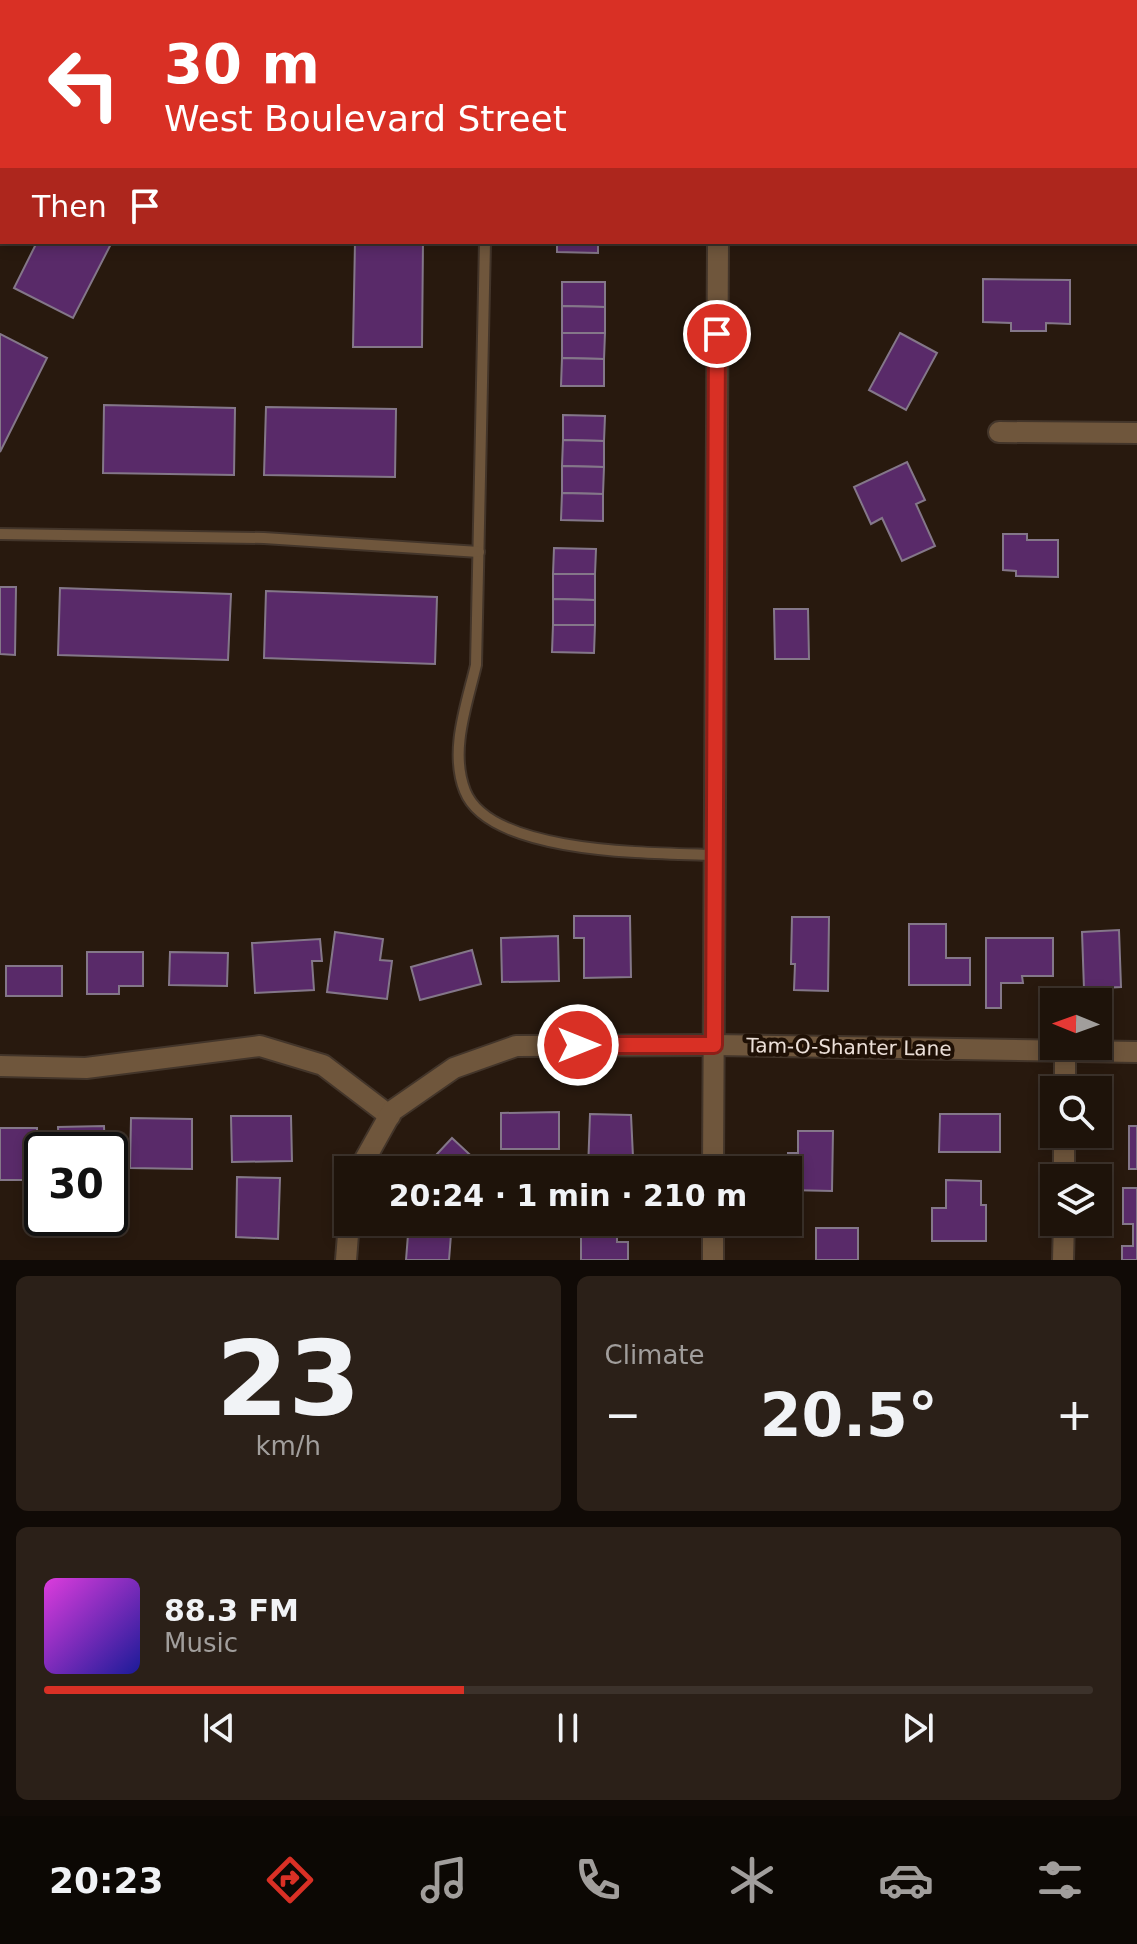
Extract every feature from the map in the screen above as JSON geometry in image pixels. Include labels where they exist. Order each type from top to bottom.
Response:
[{"type":"street","points":[[713,1156],[718,244]]},
{"type":"street","points":[[999,432],[1137,433]]},
{"type":"street","points":[[0,1066],[86,1068],[260,1046],[323,1065],[390,1116],[367,1156]]},
{"type":"street","name":"Tam-O-Shanter Lane","points":[[390,1116],[392,1111],[454,1068],[516,1046],[1040,1050]]},
{"type":"street","name":"Tam-O-Shanter Lane","points":[[1112,1051],[1137,1052]]},
{"type":"street","points":[[346,1260],[348,1236]]},
{"type":"street","points":[[713,1236],[713,1260]]},
{"type":"street","points":[[1063,1260],[1064,1236]]},
{"type":"lane","points":[[485,244],[476,665],[466,702],[459,754],[465,792],[486,818],[511,830],[547,841],[587,847],[715,855]]},
{"type":"lane","points":[[0,534],[264,538],[479,552]]},
{"type":"building","points":[[36,244],[111,244],[73,318],[14,288]]},
{"type":"building","points":[[355,244],[423,244],[422,347],[353,347]]},
{"type":"building","points":[[557,244],[598,244],[598,253],[557,252]]},
{"type":"building","points":[[983,279],[1070,280],[1070,324],[1046,323],[1046,331],[1011,331],[1011,323],[983,322]]},
{"type":"building","points":[[562,282],[605,282],[605,307],[562,306]]},
{"type":"building","points":[[562,306],[605,307],[605,333],[562,333]]},
{"type":"building","points":[[562,333],[605,333],[604,359],[562,358]]},
{"type":"building","points":[[900,333],[937,353],[906,410],[869,390]]},
{"type":"building","points":[[0,334],[47,358],[0,452]]},
{"type":"building","points":[[562,358],[604,359],[604,386],[561,386]]},
{"type":"building","points":[[104,405],[235,408],[234,475],[103,473]]},
{"type":"building","points":[[266,407],[396,409],[395,477],[264,475]]},
{"type":"building","points":[[563,415],[605,416],[604,441],[563,440]]},
{"type":"building","points":[[563,440],[604,441],[604,467],[562,466]]},
{"type":"building","points":[[907,462],[925,500],[916,504],[935,546],[902,561],[882,518],[871,524],[854,487]]},
{"type":"building","points":[[562,466],[604,467],[603,494],[562,493]]},
{"type":"building","points":[[562,493],[603,494],[603,521],[561,520]]},
{"type":"building","points":[[1003,534],[1027,534],[1027,540],[1058,540],[1058,577],[1016,576],[1016,571],[1003,570]]},
{"type":"building","points":[[554,548],[596,549],[595,574],[553,574]]},
{"type":"building","points":[[553,574],[595,574],[595,600],[553,599]]},
{"type":"building","points":[[0,587],[16,587],[15,655],[0,654]]},
{"type":"building","points":[[60,588],[231,594],[228,660],[58,655]]},
{"type":"building","points":[[266,591],[437,597],[435,664],[264,658]]},
{"type":"building","points":[[553,599],[595,600],[595,625],[553,625]]},
{"type":"building","points":[[774,609],[808,609],[809,659],[775,659]]},
{"type":"building","points":[[553,625],[595,625],[594,653],[552,652]]},
{"type":"building","points":[[574,916],[630,916],[631,977],[584,978],[584,938],[574,938]]},
{"type":"building","points":[[792,917],[829,917],[828,991],[794,990]]},
{"type":"building","points":[[909,924],[946,924],[946,958],[970,958],[970,985],[909,985]]},
{"type":"building","points":[[1119,930],[1121,987],[1084,988],[1082,932]]},
{"type":"building","points":[[335,932],[383,939],[380,960],[392,961],[387,999],[327,992]]},
{"type":"building","points":[[558,936],[559,981],[502,982],[501,938]]},
{"type":"building","points":[[986,938],[1053,938],[1053,976],[1022,976],[1023,983],[1001,983],[1001,1008],[986,1008]]},
{"type":"building","points":[[320,939],[322,961],[312,961],[314,990],[255,993],[252,943]]},
{"type":"building","points":[[472,950],[481,984],[420,1000],[411,967]]},
{"type":"building","points":[[87,952],[143,952],[143,986],[119,986],[119,994],[87,994]]},
{"type":"building","points":[[170,952],[228,953],[227,986],[169,985]]},
{"type":"building","points":[[6,966],[62,966],[62,996],[6,996]]},
{"type":"building","points":[[559,1112],[559,1149],[501,1149],[501,1113]]},
{"type":"building","points":[[590,1114],[631,1115],[633,1156],[588,1156]]},
{"type":"building","points":[[940,1114],[1000,1114],[1000,1152],[939,1152]]},
{"type":"building","points":[[231,1116],[291,1116],[292,1161],[232,1162]]},
{"type":"building","points":[[131,1118],[192,1119],[192,1169],[130,1168]]},
{"type":"building","points":[[104,1126],[104,1132],[58,1132],[58,1127]]},
{"type":"building","points":[[1129,1126],[1137,1126],[1137,1169],[1129,1169]]},
{"type":"building","points":[[0,1128],[37,1128],[37,1132],[24,1132],[24,1180],[0,1180]]},
{"type":"building","points":[[798,1131],[833,1131],[832,1191],[802,1190],[802,1156],[788,1156],[788,1153],[798,1153]]},
{"type":"building","points":[[452,1138],[471,1156],[435,1156]]},
{"type":"building","points":[[237,1177],[280,1178],[278,1239],[236,1237]]},
{"type":"building","points":[[946,1180],[981,1181],[981,1205],[986,1205],[986,1241],[932,1241],[932,1208],[946,1208]]},
{"type":"building","points":[[1123,1188],[1137,1188],[1137,1260],[1122,1260],[1122,1246],[1133,1246],[1133,1224],[1123,1224]]},
{"type":"building","points":[[816,1228],[858,1228],[858,1260],[816,1260]]},
{"type":"building","points":[[408,1236],[451,1236],[449,1260],[406,1260]]},
{"type":"building","points":[[581,1236],[617,1236],[617,1242],[628,1242],[628,1260],[581,1260]]},
{"type":"route","points":[[578,1045],[714,1045],[717,334]]}]
